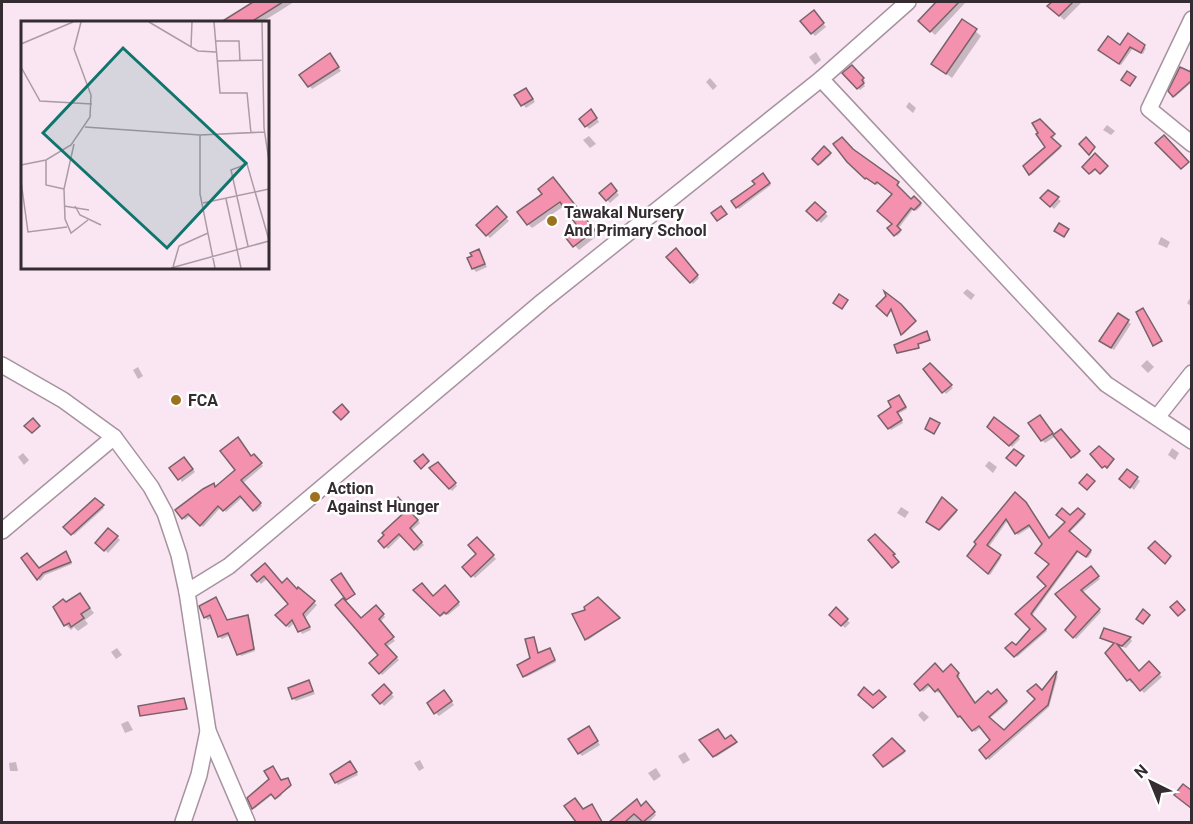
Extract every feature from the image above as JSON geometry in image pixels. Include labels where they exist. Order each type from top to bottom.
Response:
[{"type":"street","points":[[187,592],[229,567],[543,301],[820,79],[908,2]]},
{"type":"street","points":[[1191,19],[1149,109],[1191,144]]},
{"type":"street","points":[[820,79],[1106,384],[1135,404],[1158,416],[1191,441]]},
{"type":"street","points":[[2,365],[63,400],[114,438],[151,487],[165,513],[179,555],[187,592],[208,730],[247,822]]},
{"type":"street","points":[[1158,416],[1191,373]]},
{"type":"street","points":[[2,531],[114,438]]},
{"type":"street","points":[[183,822],[199,775],[208,730]]},
{"type":"building","points":[[253,2],[283,2],[253,21],[223,21]]},
{"type":"building","points":[[936,2],[959,2],[930,32],[918,21]]},
{"type":"building","points":[[1052,2],[1073,2],[1059,16],[1047,6]]},
{"type":"building","points":[[814,10],[824,23],[811,34],[800,21]]},
{"type":"building","points":[[962,19],[977,29],[946,74],[931,64]]},
{"type":"building","points":[[1128,33],[1145,45],[1141,53],[1130,47],[1119,64],[1098,50],[1108,36],[1120,45]]},
{"type":"building","points":[[330,53],[339,67],[308,87],[299,75]]},
{"type":"building","points":[[852,65],[864,78],[862,80],[864,83],[857,89],[842,73]]},
{"type":"building","points":[[1180,67],[1191,72],[1191,81],[1173,97],[1168,91]]},
{"type":"building","points":[[1127,71],[1136,77],[1130,86],[1121,80]]},
{"type":"building","points":[[526,88],[533,99],[521,106],[514,95]]},
{"type":"building","points":[[591,109],[597,118],[585,127],[579,119]]},
{"type":"building","points":[[1040,119],[1055,134],[1051,137],[1061,146],[1029,175],[1023,166],[1045,147],[1032,123]]},
{"type":"building","points":[[1164,135],[1189,162],[1181,169],[1155,143]]},
{"type":"building","points":[[842,137],[853,149],[899,182],[897,185],[911,199],[914,196],[921,203],[914,210],[911,208],[897,226],[901,230],[894,236],[887,228],[892,224],[877,211],[892,194],[877,182],[875,184],[865,179],[847,162],[833,144]]},
{"type":"building","points":[[1086,137],[1095,147],[1089,155],[1079,144]]},
{"type":"building","points":[[824,146],[831,153],[818,165],[812,159]]},
{"type":"building","points":[[1095,153],[1108,166],[1100,174],[1095,169],[1089,174],[1082,167]]},
{"type":"building","points":[[763,173],[770,183],[736,208],[731,201],[755,184],[752,181]]},
{"type":"building","points":[[553,177],[595,230],[573,247],[565,237],[578,227],[560,202],[527,225],[517,212],[542,194],[538,189]]},
{"type":"building","points":[[611,183],[617,191],[606,201],[599,193]]},
{"type":"building","points":[[1048,190],[1059,197],[1050,207],[1040,198]]},
{"type":"building","points":[[815,202],[826,212],[817,221],[806,211]]},
{"type":"building","points":[[497,206],[507,217],[486,236],[476,225]]},
{"type":"building","points":[[721,206],[727,214],[717,221],[711,213]]},
{"type":"building","points":[[1059,223],[1069,229],[1064,237],[1054,231]]},
{"type":"building","points":[[676,248],[698,275],[690,283],[666,257]]},
{"type":"building","points":[[479,249],[485,264],[472,269],[467,258],[472,256],[470,253]]},
{"type":"building","points":[[884,291],[901,304],[916,321],[901,335],[891,309],[887,316],[876,306],[886,296]]},
{"type":"building","points":[[839,294],[848,300],[842,309],[833,303]]},
{"type":"building","points":[[1143,308],[1162,341],[1153,346],[1136,312]]},
{"type":"building","points":[[1118,313],[1129,320],[1111,348],[1099,341]]},
{"type":"building","points":[[927,331],[930,340],[918,344],[919,348],[897,353],[894,345]]},
{"type":"building","points":[[930,363],[952,385],[942,393],[923,369]]},
{"type":"building","points":[[899,395],[906,407],[897,412],[902,420],[888,429],[878,416],[891,407],[888,401]]},
{"type":"building","points":[[342,404],[349,412],[341,420],[333,412]]},
{"type":"building","points":[[1040,415],[1053,433],[1041,441],[1028,423]]},
{"type":"building","points":[[994,417],[1019,436],[1009,446],[987,427]]},
{"type":"building","points":[[33,418],[40,426],[32,433],[24,426]]},
{"type":"building","points":[[930,418],[940,423],[934,434],[925,429]]},
{"type":"building","points":[[1061,429],[1080,451],[1071,458],[1053,435]]},
{"type":"building","points":[[238,437],[251,456],[254,454],[262,463],[241,480],[261,503],[253,511],[240,496],[223,511],[218,506],[200,526],[188,514],[182,519],[175,510],[203,489],[214,483],[215,487],[235,470],[220,451]]},
{"type":"building","points":[[1099,446],[1114,459],[1107,468],[1105,466],[1102,468],[1090,454]]},
{"type":"building","points":[[1014,449],[1024,456],[1016,466],[1006,458]]},
{"type":"building","points":[[423,454],[429,461],[421,469],[414,461]]},
{"type":"building","points":[[184,457],[193,469],[178,480],[169,468]]},
{"type":"building","points":[[438,462],[456,483],[449,489],[429,468]]},
{"type":"building","points":[[1127,469],[1138,477],[1130,488],[1119,479]]},
{"type":"building","points":[[1087,474],[1095,481],[1087,490],[1079,483]]},
{"type":"building","points":[[1015,492],[1026,502],[1049,538],[1065,522],[1056,515],[1062,508],[1070,515],[1078,508],[1085,514],[1069,531],[1091,550],[1086,557],[1077,551],[1033,611],[1031,614],[1046,629],[1014,657],[1005,648],[1012,642],[1016,645],[1030,629],[1015,614],[1046,586],[1037,577],[1049,564],[1035,553],[1042,544],[1029,525],[1015,534],[1006,519],[987,545],[1001,555],[988,574],[967,556],[976,544],[974,542]]},
{"type":"building","points":[[398,497],[407,507],[400,513],[391,504]]},
{"type":"building","points":[[942,497],[957,510],[939,530],[926,522]]},
{"type":"building","points":[[95,498],[104,505],[71,535],[63,527]]},
{"type":"building","points":[[408,509],[418,520],[410,528],[422,542],[414,550],[399,534],[384,548],[378,541],[384,535],[382,533]]},
{"type":"building","points":[[108,528],[118,536],[104,551],[95,543]]},
{"type":"building","points":[[875,534],[895,554],[893,555],[899,562],[892,568],[868,540]]},
{"type":"building","points":[[477,537],[494,555],[471,577],[462,567],[476,554],[468,545]]},
{"type":"building","points":[[1155,541],[1171,556],[1165,564],[1148,548]]},
{"type":"building","points":[[66,551],[71,562],[43,573],[37,580],[21,558],[27,553],[39,568]]},
{"type":"building","points":[[265,563],[282,583],[287,578],[297,589],[298,587],[315,601],[303,614],[310,627],[298,632],[292,620],[286,626],[275,615],[288,604],[264,576],[257,582],[251,575]]},
{"type":"building","points":[[1091,566],[1099,576],[1081,590],[1100,609],[1073,638],[1065,630],[1076,617],[1055,594]]},
{"type":"building","points":[[341,573],[355,594],[346,600],[331,580]]},
{"type":"building","points":[[422,583],[433,596],[445,585],[459,602],[446,614],[444,612],[440,616],[413,590]]},
{"type":"building","points":[[80,593],[90,608],[81,614],[84,618],[71,627],[69,623],[64,626],[53,607],[63,599],[66,602]]},
{"type":"building","points":[[216,597],[227,620],[248,615],[254,649],[237,655],[228,633],[218,637],[210,615],[204,618],[199,606]]},
{"type":"building","points":[[598,597],[620,618],[585,640],[572,614],[585,610],[584,607]]},
{"type":"building","points":[[343,598],[361,618],[376,605],[384,614],[379,619],[394,637],[385,644],[397,657],[379,674],[369,663],[378,655],[335,605]]},
{"type":"building","points":[[1177,601],[1185,610],[1178,616],[1170,607]]},
{"type":"building","points":[[836,607],[848,619],[841,626],[829,615]]},
{"type":"building","points":[[1143,609],[1150,615],[1143,624],[1136,619]]},
{"type":"building","points":[[1104,628],[1131,637],[1122,646],[1117,644],[1139,671],[1149,661],[1160,673],[1140,691],[1130,679],[1127,681],[1105,653],[1114,643],[1100,638]]},
{"type":"building","points":[[534,637],[538,653],[550,648],[555,660],[523,677],[517,665],[530,658],[525,639]]},
{"type":"building","points":[[935,663],[943,672],[951,664],[959,673],[957,676],[975,703],[988,691],[991,694],[997,689],[1007,701],[989,717],[1004,730],[1035,699],[1027,691],[1036,684],[1042,690],[1057,671],[1048,705],[986,759],[979,750],[990,740],[979,726],[972,731],[960,716],[958,717],[938,689],[935,692],[928,684],[920,691],[914,684]]},
{"type":"building","points":[[309,680],[313,691],[292,699],[288,688]]},
{"type":"building","points":[[384,684],[392,693],[380,704],[372,695]]},
{"type":"building","points":[[864,687],[873,695],[879,690],[886,697],[873,708],[858,695]]},
{"type":"building","points":[[444,690],[452,701],[434,714],[427,703]]},
{"type":"building","points":[[184,698],[187,709],[140,716],[138,706]]},
{"type":"building","points":[[589,726],[598,741],[578,754],[568,739]]},
{"type":"building","points":[[718,729],[725,739],[731,735],[737,742],[713,757],[699,740]]},
{"type":"building","points":[[892,738],[905,751],[883,767],[873,755]]},
{"type":"building","points":[[350,761],[357,772],[335,783],[330,774]]},
{"type":"building","points":[[273,766],[281,780],[288,778],[291,785],[275,799],[271,794],[252,809],[247,798],[269,779],[264,771]]},
{"type":"building","points":[[1183,784],[1191,790],[1191,808],[1174,795]]},
{"type":"building","points":[[575,798],[583,809],[592,804],[602,822],[576,822],[564,806]]},
{"type":"building","points":[[637,799],[641,806],[646,801],[655,812],[643,822],[634,814],[625,822],[609,822]]},
{"type":"place","name":"Tawakal Nursery And Primary School","points":[[552,221]]},
{"type":"place","name":"FCA","points":[[176,400]]},
{"type":"place","name":"Action Against Hunger","points":[[315,497]]}]
